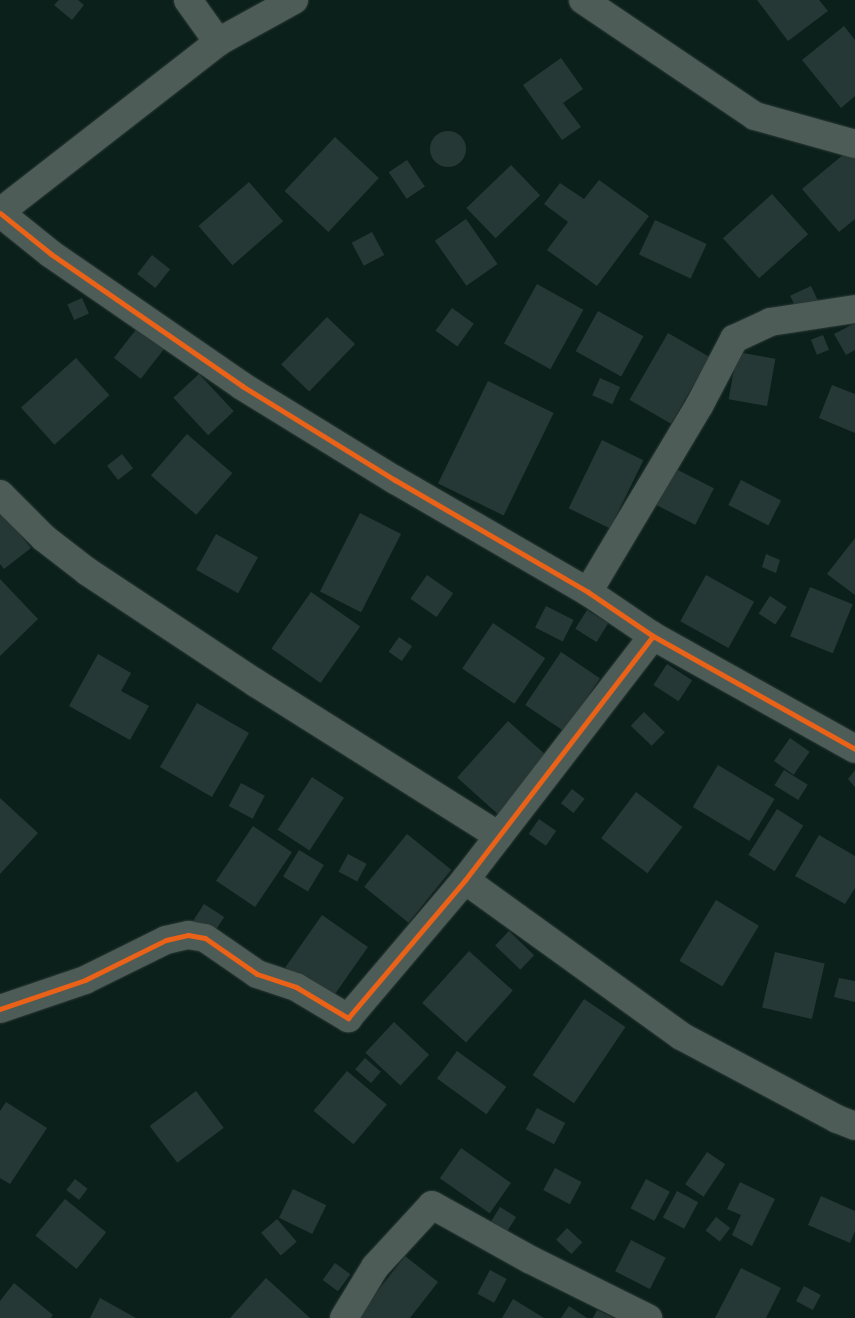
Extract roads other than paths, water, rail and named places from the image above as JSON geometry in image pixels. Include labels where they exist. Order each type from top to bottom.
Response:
[{"type":"street","points":[[188,0],[218,42]]},
{"type":"street","points":[[294,0],[218,42],[0,213],[51,254],[242,386],[395,480],[588,592],[653,636],[855,749]]},
{"type":"street","points":[[583,0],[755,116],[855,144]]},
{"type":"street","points":[[588,592],[699,406],[734,340],[770,322],[855,309]]},
{"type":"street","points":[[0,494],[44,538],[88,572],[499,836]]},
{"type":"street","points":[[0,1009],[85,980],[166,940],[188,935],[205,938],[257,974],[296,987],[348,1018],[465,880],[653,636]]},
{"type":"street","points":[[465,880],[681,1036],[837,1119],[855,1126]]},
{"type":"street","points":[[344,1318],[375,1267],[432,1205],[531,1260],[648,1318]]}]
